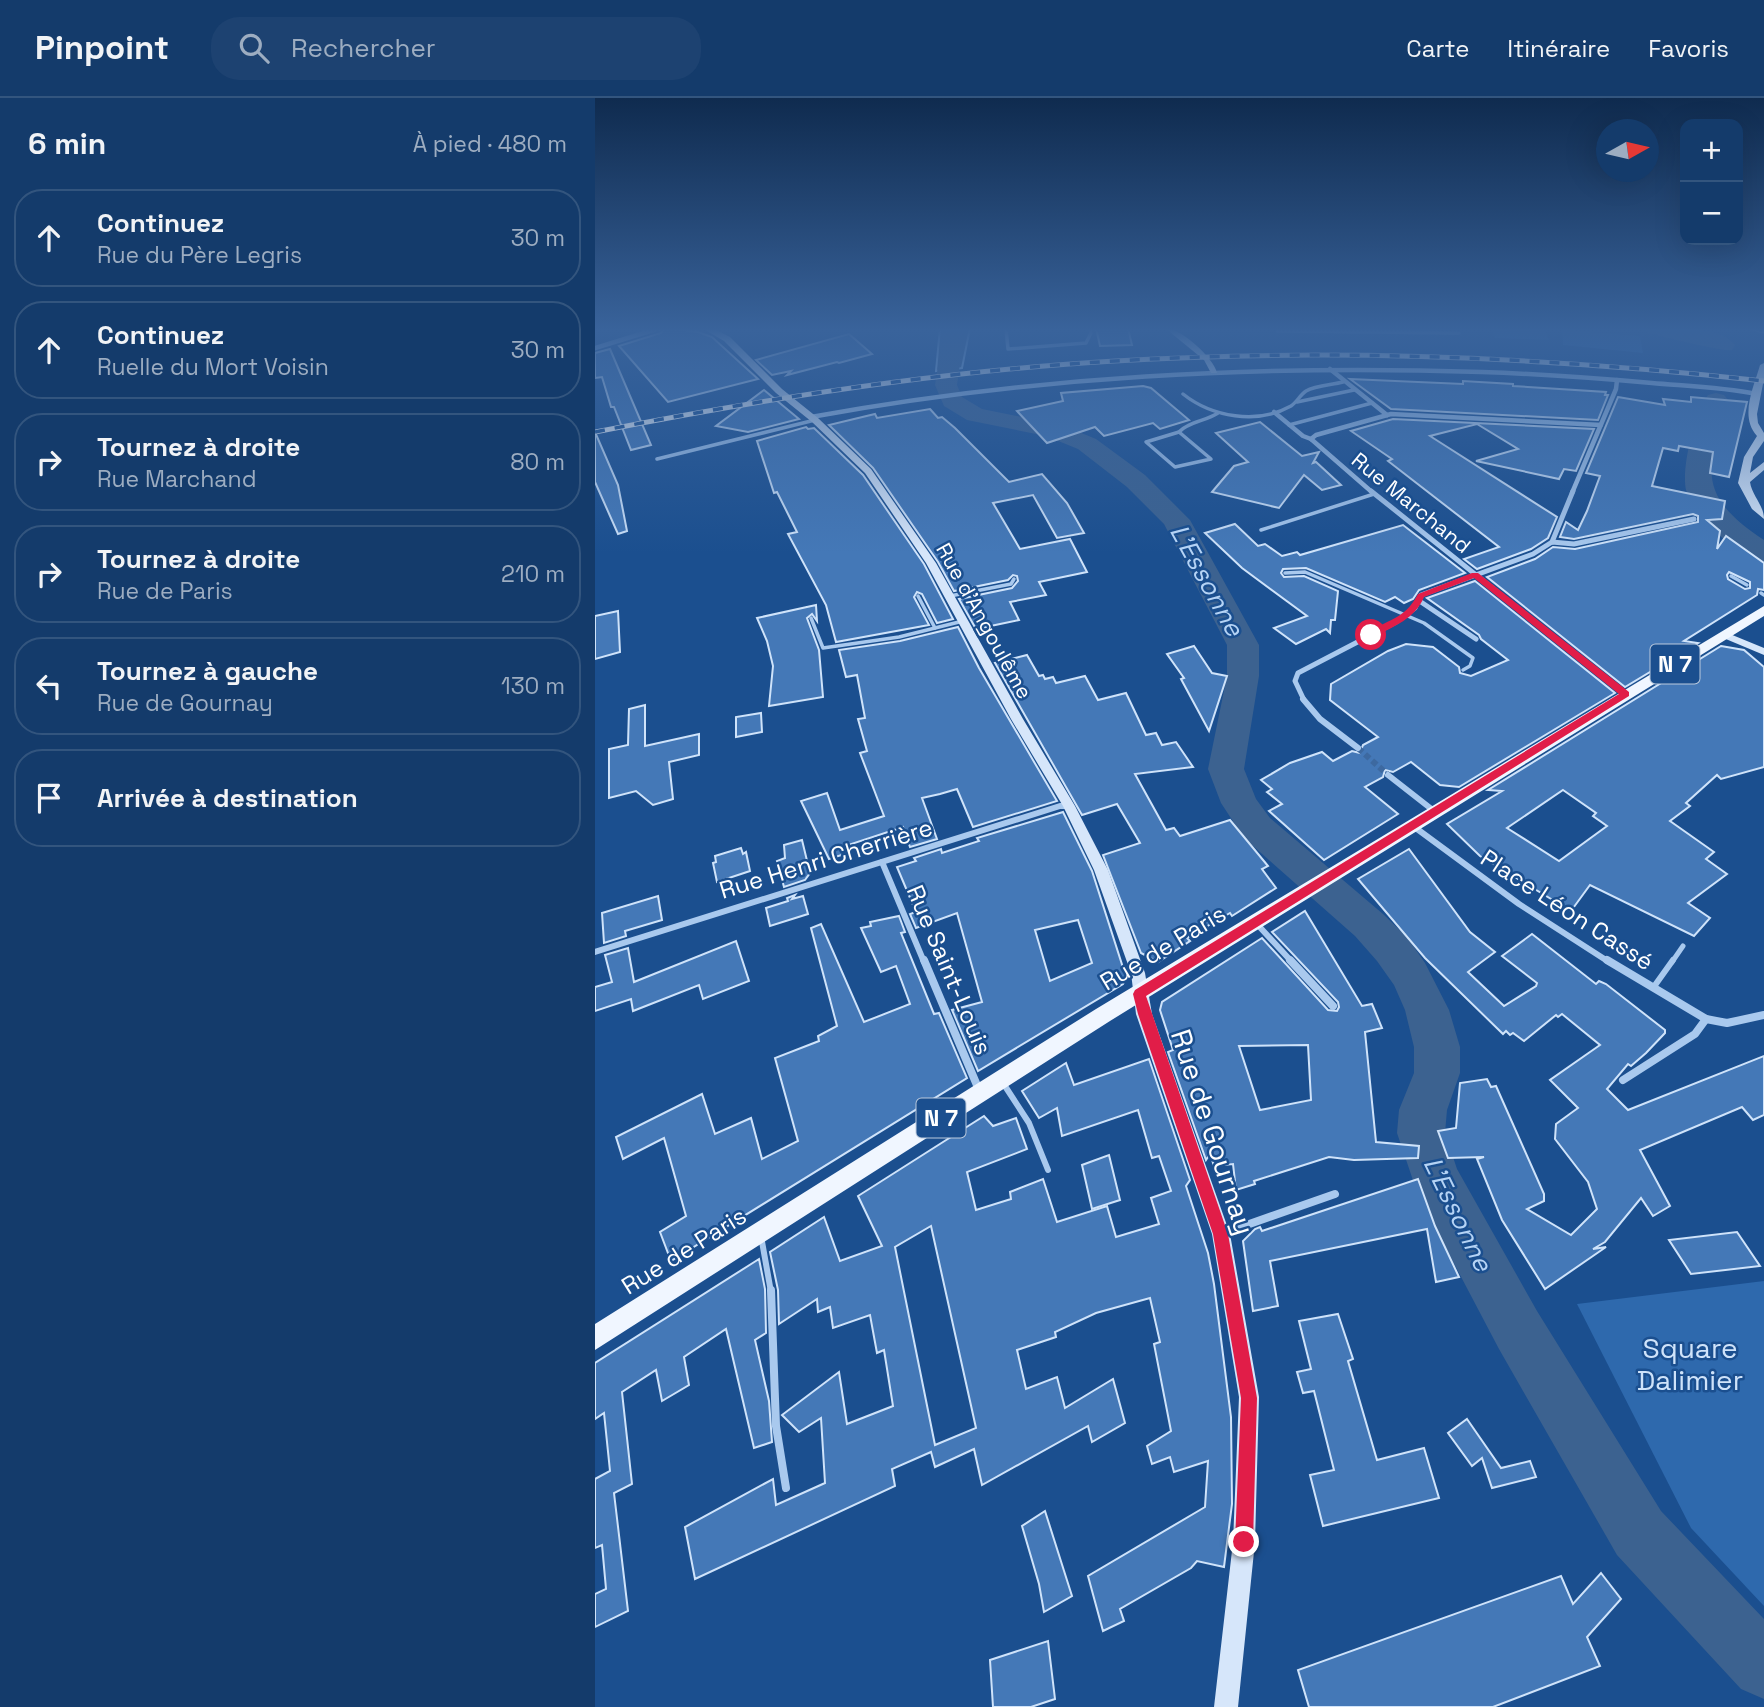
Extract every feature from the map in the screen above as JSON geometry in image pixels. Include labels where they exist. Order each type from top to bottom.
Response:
[{"type":"main road","name":"Rue de Paris","points":[[595,1338],[1289,901],[1764,610]]},
{"type":"street","name":"Rue d'Angoulême","points":[[794,403],[868,471],[932,563],[1017,719],[1069,806],[1101,870],[1137,973],[1140,994]]},
{"type":"street","points":[[813,418],[886,403]]},
{"type":"street","points":[[1372,403],[1387,415]]},
{"type":"street","points":[[1358,748],[1319,719],[1304,701],[1295,681],[1298,673],[1407,615],[1415,608],[1421,595],[1533,554],[1552,542],[1609,403]]},
{"type":"street","points":[[1754,403],[1751,421],[1756,432],[1763,437],[1746,462],[1744,483],[1755,507],[1764,516]]},
{"type":"street","name":"Rue Marchand","points":[[1274,412],[1311,439],[1374,494],[1625,694]]},
{"type":"street","points":[[1311,439],[1316,435],[1387,415],[1601,425]]},
{"type":"street","points":[[1744,483],[1764,465]]},
{"type":"street","points":[[1552,542],[1574,544],[1694,519]]},
{"type":"street","points":[[1418,600],[1476,639]]},
{"type":"street","points":[[1725,635],[1764,651]]},
{"type":"street","points":[[1388,775],[1434,811]]},
{"type":"street","name":"Rue Henri Cherrière","points":[[595,952],[1060,806],[1069,806]]},
{"type":"street","name":"Place Léon Cassé","points":[[1412,825],[1475,874],[1590,951],[1706,1019],[1727,1023],[1764,1015]]},
{"type":"street","name":"Rue Saint-Louis","points":[[881,862],[980,1094]]},
{"type":"street","points":[[1256,922],[1333,1006]]},
{"type":"street","name":"Rue de Gournay","points":[[1140,994],[1144,1014],[1220,1234],[1249,1398],[1244,1542],[1226,1707]]},
{"type":"street","points":[[1623,1080],[1695,1034],[1706,1019]]},
{"type":"street","points":[[1220,1234],[1335,1194]]},
{"type":"lane","points":[[1195,403],[1218,413],[1249,415],[1274,412],[1295,403]]},
{"type":"lane","points":[[1289,425],[1372,403]]},
{"type":"lane","points":[[1179,432],[1210,458],[1175,467],[1146,442],[1179,432],[1182,428],[1208,420],[1218,413]]},
{"type":"lane","points":[[657,459],[813,418]]},
{"type":"lane","points":[[1261,530],[1374,494]]},
{"type":"lane","points":[[1285,573],[1305,572],[1424,622],[1473,658],[1470,666],[1463,670]]},
{"type":"lane","points":[[1731,576],[1747,586]]},
{"type":"lane","points":[[950,596],[1011,584],[1014,579]]},
{"type":"lane","points":[[918,596],[935,628]]},
{"type":"lane","points":[[811,618],[823,648],[899,637],[963,621]]},
{"type":"lane","points":[[1653,988],[1683,946]]},
{"type":"lane","points":[[1002,1080],[1029,1123],[1048,1170]]},
{"type":"lane","points":[[760,1233],[771,1289],[776,1426],[786,1488]]},
{"type":"green space","name":"Square Dalimier","points":[[1764,1281],[1764,1606],[1691,1528],[1577,1304]]},
{"type":"building","points":[[610,403],[633,403],[651,445],[631,450],[614,407]]},
{"type":"building","points":[[747,403],[780,403],[799,419],[748,432],[716,426]]},
{"type":"building","points":[[1053,403],[1169,403],[1189,420],[1160,429],[1153,423],[1104,436],[1095,427],[1047,443],[1017,411]]},
{"type":"building","points":[[1383,403],[1605,403],[1598,420],[1391,409]]},
{"type":"building","points":[[1615,403],[1747,403],[1729,477],[1710,473],[1713,452],[1679,446],[1678,451],[1663,448],[1652,486],[1725,501],[1722,519],[1707,520],[1720,531],[1717,549],[1726,536],[1764,563],[1764,590],[1758,589],[1757,595],[1684,641],[1698,643],[1625,687],[1487,577],[1535,559],[1553,547],[1575,549],[1698,522],[1698,516],[1693,514],[1574,539],[1560,537],[1566,522],[1578,530],[1600,476],[1586,473]],"holes":[[[1729,572],[1750,582],[1750,588],[1745,589],[1728,579],[1727,575]]]},
{"type":"building","points":[[930,409],[938,418],[942,417],[955,428],[1009,482],[1042,474],[1067,503],[1084,533],[1057,538],[1033,495],[993,503],[1020,549],[1070,539],[1087,572],[1039,582],[1046,595],[1010,602],[1019,620],[976,629],[959,599],[1012,588],[1018,581],[1017,576],[954,591],[938,562],[873,468],[829,425],[875,414],[877,418]]},
{"type":"building","points":[[1393,419],[1594,429],[1576,471],[1564,469],[1559,479],[1476,461],[1518,449],[1477,424],[1430,436],[1557,517],[1548,538],[1531,549],[1477,569],[1464,559],[1499,547],[1388,461],[1392,459],[1351,431]]},
{"type":"building","points":[[1260,422],[1302,456],[1319,452],[1313,463],[1316,462],[1341,485],[1322,490],[1304,475],[1279,508],[1212,492],[1234,466],[1248,462],[1216,433]]},
{"type":"building","points":[[806,427],[814,428],[863,475],[924,564],[953,619],[937,623],[922,594],[917,592],[914,597],[929,625],[836,642],[826,605],[788,534],[797,532],[777,492],[774,493],[757,441]]},
{"type":"building","points":[[595,432],[618,485],[627,531],[618,534],[595,482]]},
{"type":"building","points":[[1235,524],[1258,546],[1265,544],[1282,556],[1297,552],[1300,555],[1403,525],[1465,573],[1419,590],[1413,599],[1404,603],[1395,597],[1385,602],[1306,568],[1283,569],[1281,573],[1284,577],[1304,576],[1338,591],[1335,620],[1331,620],[1330,633],[1326,629],[1296,644],[1274,628],[1307,616],[1242,568],[1205,533]]},
{"type":"building","points":[[1475,581],[1615,693],[1459,787],[1440,785],[1411,762],[1393,772],[1385,770],[1383,777],[1365,787],[1398,814],[1324,860],[1269,811],[1282,804],[1267,792],[1272,789],[1261,780],[1290,763],[1322,752],[1333,761],[1352,751],[1360,753],[1363,745],[1378,737],[1330,700],[1331,684],[1388,651],[1406,644],[1433,647],[1459,667],[1460,673],[1471,676],[1508,660],[1479,635],[1427,598]]},
{"type":"building","points":[[816,605],[817,621],[812,614],[807,618],[819,650],[823,697],[769,706],[773,666],[767,641],[757,618]]},
{"type":"building","points":[[618,611],[620,652],[595,659],[595,616]]},
{"type":"building","points":[[958,627],[1057,801],[973,827],[957,789],[922,798],[937,839],[910,847],[903,827],[845,846],[848,853],[829,859],[801,801],[827,793],[840,830],[884,816],[860,753],[867,751],[858,719],[865,718],[857,675],[846,677],[839,650],[900,641]]},
{"type":"building","points":[[1194,646],[1212,673],[1227,676],[1209,731],[1181,679],[1184,678],[1167,654]]},
{"type":"building","points":[[1721,646],[1744,650],[1764,667],[1764,767],[1721,779],[1717,775],[1686,803],[1690,806],[1670,821],[1714,852],[1706,859],[1727,874],[1688,903],[1710,918],[1694,936],[1590,885],[1571,911],[1480,856],[1447,824],[1502,791],[1488,790]],"holes":[[[1563,790],[1596,813],[1593,816],[1607,826],[1559,861],[1507,828]]]},
{"type":"building","points":[[1027,655],[1039,676],[1043,675],[1045,679],[1053,677],[1056,683],[1085,676],[1098,700],[1126,693],[1146,735],[1156,733],[1162,745],[1176,742],[1193,767],[1135,774],[1166,830],[1174,828],[1180,836],[1230,820],[1268,866],[1262,869],[1276,888],[1232,916],[1230,913],[1187,938],[1190,941],[1158,962],[1141,953],[1103,855],[1140,843],[1117,804],[1082,815],[995,663]]},
{"type":"building","points":[[645,705],[645,746],[699,734],[699,755],[669,762],[673,799],[653,805],[636,791],[609,798],[609,749],[628,745],[629,709]]},
{"type":"building","points":[[761,713],[762,732],[736,737],[736,717]]},
{"type":"building","points":[[1063,812],[1092,871],[1126,977],[1123,984],[978,1071],[952,1010],[982,1002],[957,913],[916,928],[910,914],[916,912],[897,867],[941,849],[942,853],[979,841],[977,838]],"holes":[[[1078,920],[1092,963],[1050,981],[1035,930]]]},
{"type":"building","points":[[802,840],[810,873],[805,880],[784,887],[777,861],[785,858],[784,845]]},
{"type":"building","points":[[741,848],[743,854],[746,852],[750,871],[717,882],[713,863],[716,862],[715,856]]},
{"type":"building","points":[[1409,849],[1470,932],[1495,952],[1468,972],[1504,1006],[1536,986],[1537,983],[1502,956],[1532,934],[1596,984],[1599,981],[1606,984],[1665,1030],[1646,1053],[1631,1066],[1628,1064],[1607,1089],[1628,1110],[1764,1056],[1764,1115],[1753,1120],[1742,1107],[1640,1150],[1670,1206],[1653,1216],[1641,1198],[1605,1242],[1593,1249],[1606,1247],[1545,1289],[1502,1220],[1477,1159],[1484,1157],[1448,1158],[1438,1131],[1456,1128],[1460,1083],[1487,1079],[1491,1087],[1496,1086],[1544,1194],[1544,1201],[1527,1209],[1571,1235],[1597,1209],[1588,1182],[1555,1139],[1556,1124],[1578,1108],[1550,1080],[1600,1045],[1562,1014],[1558,1017],[1556,1015],[1524,1041],[1513,1033],[1510,1035],[1506,1031],[1503,1034],[1425,958],[1358,879]]},
{"type":"building","points":[[795,895],[792,899],[803,896],[808,914],[770,926],[766,908],[788,901],[787,898]]},
{"type":"building","points":[[658,896],[662,920],[625,931],[626,936],[604,943],[602,913]]},
{"type":"building","points":[[1305,911],[1362,1006],[1372,1004],[1382,1028],[1365,1032],[1376,1142],[1419,1146],[1418,1158],[1354,1160],[1329,1157],[1254,1181],[1255,1184],[1236,1190],[1233,1164],[1214,1166],[1210,1154],[1206,1160],[1168,1052],[1173,1050],[1160,1010],[1162,1002],[1262,938],[1328,1010],[1337,1011],[1338,1002],[1272,932]],"holes":[[[1308,1045],[1311,1100],[1260,1110],[1239,1046]]]},
{"type":"building","points":[[899,916],[905,932],[901,933],[934,1014],[939,1013],[967,1078],[671,1261],[660,1232],[686,1216],[664,1138],[623,1159],[616,1137],[702,1094],[715,1134],[751,1118],[762,1159],[798,1141],[775,1058],[819,1041],[818,1036],[837,1026],[811,928],[821,924],[864,1022],[910,1004],[896,966],[881,972],[861,928],[871,926],[870,922]]},
{"type":"building","points":[[736,941],[749,981],[703,999],[699,985],[633,1011],[631,999],[595,1011],[595,987],[612,982],[605,955],[628,948],[634,982]]},
{"type":"building","points":[[1149,1059],[1190,1180],[1186,1186],[1208,1253],[1214,1284],[1231,1417],[1232,1504],[1224,1567],[1197,1561],[1191,1568],[1120,1609],[1124,1621],[1103,1631],[1088,1576],[1205,1507],[1208,1461],[1174,1472],[1170,1457],[1152,1464],[1147,1446],[1171,1431],[1154,1344],[1160,1342],[1150,1298],[1096,1313],[1055,1332],[1056,1337],[1017,1350],[1026,1389],[1057,1377],[1065,1408],[1113,1379],[1125,1423],[1092,1442],[1088,1426],[982,1485],[974,1449],[935,1467],[931,1452],[892,1469],[895,1486],[695,1579],[685,1527],[773,1479],[776,1505],[825,1483],[821,1418],[799,1432],[782,1415],[839,1372],[847,1424],[893,1406],[884,1350],[877,1353],[870,1315],[833,1328],[830,1307],[818,1312],[817,1299],[779,1324],[778,1290],[770,1252],[824,1217],[840,1261],[882,1246],[858,1196],[984,1116],[993,1126],[1016,1118],[1027,1149],[967,1172],[976,1210],[1011,1199],[1010,1192],[1043,1179],[1057,1222],[1107,1206],[1116,1237],[1159,1224],[1151,1198],[1171,1191],[1159,1156],[1152,1158],[1138,1110],[1062,1136],[1057,1108],[1039,1118],[1022,1091],[1066,1063],[1074,1085]],"holes":[[[931,1226],[976,1428],[935,1445],[895,1247]]]},
{"type":"building","points":[[1109,1155],[1120,1200],[1092,1209],[1082,1165]]},
{"type":"building","points":[[1418,1179],[1435,1226],[1459,1277],[1436,1282],[1427,1229],[1270,1261],[1278,1306],[1253,1311],[1243,1241],[1255,1229],[1260,1227],[1262,1231]]},
{"type":"building","points":[[1737,1232],[1760,1266],[1691,1274],[1669,1240]]},
{"type":"building","points":[[759,1259],[765,1289],[766,1333],[755,1340],[769,1401],[772,1442],[754,1448],[726,1329],[684,1357],[689,1385],[662,1401],[656,1370],[622,1392],[632,1484],[614,1493],[628,1611],[595,1627],[595,1594],[606,1589],[602,1545],[595,1548],[595,1479],[610,1471],[604,1413],[595,1419],[595,1363]]},
{"type":"building","points":[[1338,1314],[1353,1359],[1348,1361],[1377,1460],[1424,1448],[1439,1498],[1323,1526],[1310,1475],[1334,1470],[1314,1391],[1303,1393],[1297,1372],[1311,1369],[1299,1321]]},
{"type":"building","points":[[1467,1419],[1501,1468],[1530,1461],[1536,1477],[1492,1488],[1482,1458],[1472,1466],[1448,1433]]},
{"type":"building","points":[[1045,1511],[1072,1596],[1044,1612],[1022,1526]]},
{"type":"building","points":[[1601,1573],[1621,1599],[1587,1637],[1600,1666],[1493,1707],[1309,1707],[1298,1670],[1561,1576],[1573,1604]]},
{"type":"building","points":[[1048,1641],[1055,1699],[1031,1707],[993,1707],[990,1660]]},
{"type":"waterway","name":"L'Essonne","points":[[955,403],[975,415],[1053,430],[1087,444],[1136,481],[1176,520],[1243,645],[1243,676],[1226,769],[1239,803],[1257,828],[1369,925],[1392,949],[1410,975],[1427,1010],[1437,1047],[1437,1073],[1423,1110],[1421,1133],[1435,1178],[1518,1330],[1639,1533],[1764,1666]]},
{"type":"waterway","name":"L'Essonne","points":[[1715,403],[1700,453],[1699,490],[1706,505],[1719,520],[1764,553]]},
{"type":"tunnel","points":[[1358,748],[1388,775]]},
{"type":"railway","points":[[595,432],[753,403]]},
{"type":"route","points":[[1244,1542],[1249,1398],[1220,1234],[1144,1014],[1140,994],[1625,694],[1475,575],[1421,595],[1415,608],[1407,615],[1371,635]]}]
